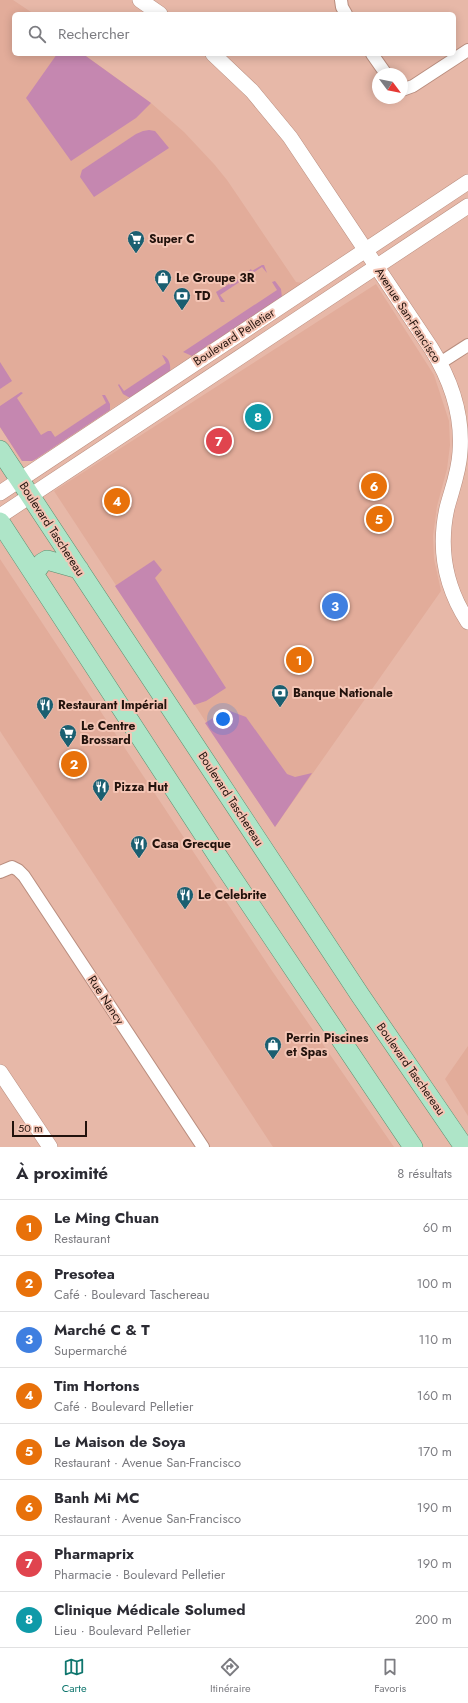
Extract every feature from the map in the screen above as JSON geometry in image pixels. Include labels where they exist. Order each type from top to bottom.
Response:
[{"type":"main road","name":"Boulevard Taschereau","points":[[0,450],[364,1001],[464,1147]]},
{"type":"main road","points":[[0,522],[342,1042],[413,1147]]},
{"type":"main road","points":[[34,574],[42,563],[47,560],[79,569]]},
{"type":"street","points":[[140,0],[158,8]]},
{"type":"street","points":[[341,0],[345,12]]},
{"type":"street","points":[[408,88],[468,50]]},
{"type":"street","name":"Avenue San-Francisco","points":[[215,56],[252,91],[290,137],[440,363],[454,397],[459,416],[460,434],[458,472],[444,527],[444,557],[452,592],[468,622]]},
{"type":"street","points":[[373,56],[382,68]]},
{"type":"street","name":"Boulevard Pelletier","points":[[0,492],[468,182]]},
{"type":"street","name":"Boulevard Pelletier","points":[[0,516],[468,206]]},
{"type":"street","points":[[256,322],[267,339]]},
{"type":"street","points":[[440,363],[468,345]]},
{"type":"street","points":[[123,410],[134,428]]},
{"type":"street","name":"Rue Nancy","points":[[0,872],[12,867],[24,876],[203,1147]]},
{"type":"street","points":[[0,1072],[50,1147]]},
{"type":"shaded area","points":[[0,0],[13,0],[31,12],[12,12],[12,56],[86,56],[151,103],[184,132],[214,164],[227,180],[296,282],[303,283],[32,461],[22,461],[0,427]]},
{"type":"shaded area","points":[[56,56],[86,56],[151,103],[136,118],[71,161],[26,98]]},
{"type":"shaded area","points":[[149,130],[155,131],[169,148],[94,197],[80,177],[82,170],[136,134]]},
{"type":"shaded area","points":[[264,265],[267,273],[262,267],[220,295],[225,302],[221,302],[216,292],[229,284],[230,285],[251,269],[252,271]]},
{"type":"shaded area","points":[[275,281],[281,289],[282,298],[192,356],[183,352],[277,290],[272,282]]},
{"type":"shaded area","points":[[376,284],[434,375],[449,421],[450,445],[447,469],[437,506],[433,536],[434,559],[441,591],[275,827],[54,491]]},
{"type":"shaded area","points":[[162,355],[169,362],[170,371],[130,398],[123,394],[118,385],[119,384],[124,391],[166,363]]},
{"type":"shaded area","points":[[0,362],[12,381],[0,389]]},
{"type":"shaded area","points":[[21,392],[23,393],[17,398],[41,435],[51,431],[55,437],[106,403],[102,395],[105,395],[110,404],[110,410],[36,459],[32,461],[22,461],[0,427],[0,406]]},
{"type":"shaded area","points":[[0,559],[270,968],[394,1147],[273,1147],[0,731]]},
{"type":"shaded area","points":[[154,560],[162,570],[155,578],[226,688],[206,701],[194,705],[115,586]]},
{"type":"shaded area","points":[[230,711],[246,717],[287,774],[295,777],[312,773],[275,827],[205,723],[221,713]]},
{"type":"shaded area","points":[[468,1046],[468,1116],[445,1079]]},
{"type":"place","name":"Super C","points":[[136,254]]},
{"type":"place","name":"Le Groupe 3R","points":[[163,293]]},
{"type":"place","name":"TD","points":[[182,311]]},
{"type":"place","name":"Clinique Médicale Solumed","points":[[258,417]]},
{"type":"place","name":"Pharmaprix","points":[[219,441]]},
{"type":"place","name":"Banh Mi MC","points":[[374,486]]},
{"type":"place","name":"Tim Hortons","points":[[117,501]]},
{"type":"place","name":"Le Maison de Soya","points":[[379,519]]},
{"type":"place","name":"Marché C & T","points":[[335,606]]},
{"type":"place","name":"Le Ming Chuan","points":[[299,660]]},
{"type":"place","name":"Banque Nationale","points":[[280,708]]},
{"type":"place","name":"Restaurant Impérial","points":[[45,720]]},
{"type":"place","name":"Le Centre Brossard","points":[[68,748]]},
{"type":"place","name":"Presotea","points":[[74,764]]},
{"type":"place","name":"Pizza Hut","points":[[101,802]]},
{"type":"place","name":"Casa Grecque","points":[[139,859]]},
{"type":"place","name":"Le Celebrite","points":[[185,910]]},
{"type":"place","name":"Perrin Piscines et Spas","points":[[273,1060]]}]
